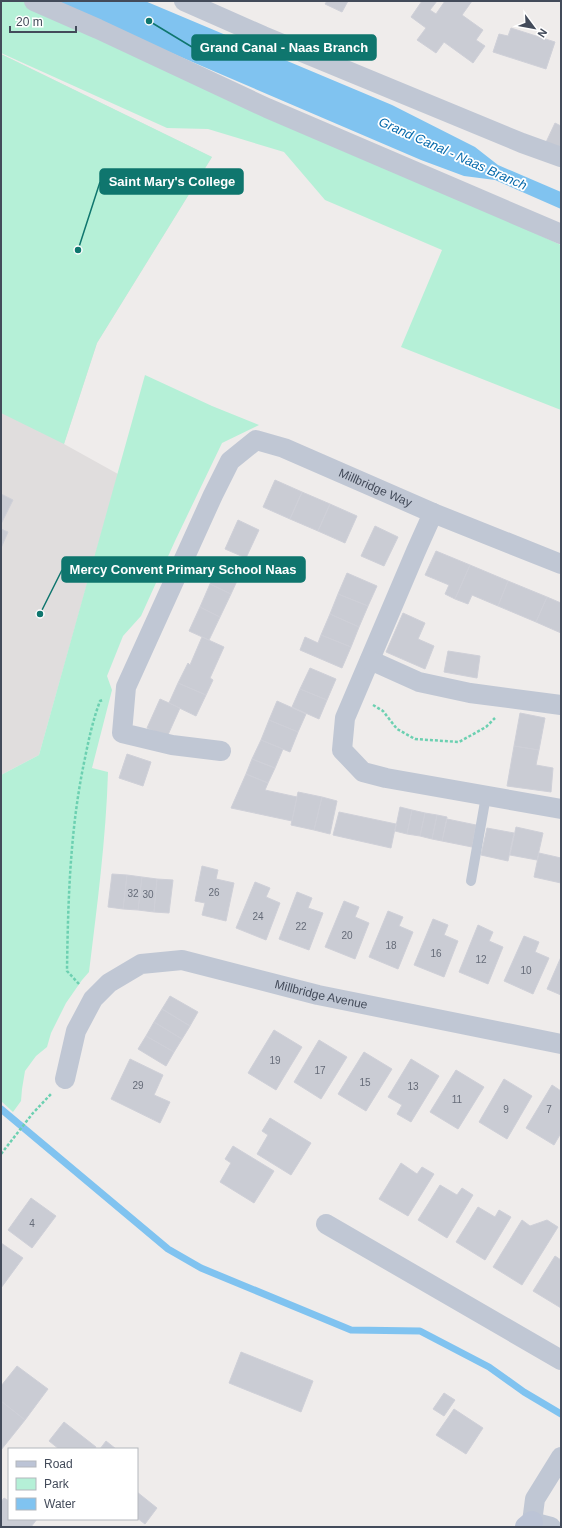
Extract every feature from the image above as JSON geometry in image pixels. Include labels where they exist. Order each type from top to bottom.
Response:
[{"type":"street","points":[[34,1],[98,29],[267,108],[561,234]]},
{"type":"street","points":[[184,1],[263,36],[522,143],[561,157]]},
{"type":"street","name":"Millbridge Way","points":[[125,704],[126,687],[213,495],[230,461],[256,440],[284,448],[433,513],[561,564]]},
{"type":"street","points":[[433,513],[345,718],[342,750],[363,772],[386,778],[561,810]]},
{"type":"street","points":[[370,660],[419,682],[470,694],[561,705]]},
{"type":"street","points":[[125,704],[122,733],[172,745],[221,751]]},
{"type":"street","name":"Millbridge Avenue","points":[[65,1079],[76,1031],[93,999],[109,983],[141,964],[182,960],[318,995],[561,1044]]},
{"type":"street","points":[[326,1224],[561,1360]]},
{"type":"street","points":[[536,1525],[535,1499],[561,1457]]},
{"type":"lane","points":[[471,881],[486,796]]},
{"type":"path","points":[[355,695],[383,711],[397,729],[415,739],[459,742],[486,727],[514,699]]},
{"type":"path","points":[[93,999],[67,971],[68,913],[75,818],[82,772],[93,719],[100,702],[104,699],[125,704]]},
{"type":"path","points":[[1,1154],[33,1113],[65,1079]]},
{"type":"shaded area","points":[[1,54],[212,157],[97,343],[64,444],[118,474],[39,755],[1,775]]},
{"type":"green space","points":[[1,1],[25,1],[561,245],[561,410],[401,347],[442,250],[325,200],[284,152],[208,129],[167,128],[1,53]]},
{"type":"green space","points":[[1,54],[212,157],[97,343],[64,444],[1,413]]},
{"type":"green space","points":[[145,375],[212,406],[259,425],[222,443],[141,616],[123,636],[107,676],[112,690],[92,768],[108,772],[103,847],[89,972],[66,1003],[51,1033],[47,1047],[36,1056],[25,1071],[21,1101],[13,1112],[1,1101],[1,775],[39,755]]},
{"type":"water","points":[[50,1],[145,1],[392,105],[475,147],[498,165],[561,192],[561,209],[495,180],[464,176],[421,160]]},
{"type":"building","points":[[327,1],[348,1],[342,12],[325,4]]},
{"type":"building","points":[[422,1],[437,1],[430,10],[436,14],[445,1],[472,1],[462,15],[483,30],[476,40],[485,46],[473,63],[444,42],[436,53],[417,40],[426,28],[411,17]]},
{"type":"building","points":[[511,28],[555,42],[546,69],[493,52],[499,34],[508,36]]},
{"type":"building","points":[[555,123],[561,126],[561,162],[541,153]]},
{"type":"building","points":[[275,480],[302,492],[290,519],[263,507]]},
{"type":"building","points":[[302,492],[330,504],[318,531],[290,519]]},
{"type":"building","points":[[1,494],[13,500],[1,524]]},
{"type":"building","points":[[330,504],[357,516],[345,543],[318,531]]},
{"type":"building","points":[[238,520],[259,530],[246,558],[225,549]]},
{"type":"building","points":[[375,526],[398,537],[384,566],[361,556]]},
{"type":"building","points":[[1,529],[8,532],[1,548]]},
{"type":"building","points":[[436,551],[470,565],[455,599],[445,594],[449,585],[425,575]]},
{"type":"building","points":[[221,561],[242,570],[231,594],[210,584]]},
{"type":"building","points":[[470,565],[508,581],[498,606],[472,595],[468,604],[455,599]]},
{"type":"building","points":[[347,573],[377,586],[368,606],[338,594]]},
{"type":"building","points":[[508,581],[547,597],[536,622],[498,606]]},
{"type":"building","points":[[210,584],[231,594],[220,617],[200,607]]},
{"type":"building","points":[[338,594],[368,606],[359,627],[330,614]]},
{"type":"building","points":[[547,597],[561,603],[561,633],[536,622]]},
{"type":"building","points":[[200,607],[220,617],[209,640],[189,631]]},
{"type":"building","points":[[403,613],[425,623],[418,639],[434,646],[425,669],[386,652]]},
{"type":"building","points":[[330,614],[359,627],[351,647],[321,635]]},
{"type":"building","points":[[321,635],[351,647],[342,668],[300,650],[305,637],[318,643]]},
{"type":"building","points":[[202,637],[224,647],[210,678],[213,680],[206,695],[178,683],[188,663],[190,665]]},
{"type":"building","points":[[448,651],[480,656],[477,678],[444,672]]},
{"type":"building","points":[[310,668],[336,679],[327,700],[300,689]]},
{"type":"building","points":[[178,683],[206,695],[196,716],[169,703]]},
{"type":"building","points":[[300,689],[327,700],[319,719],[292,707]]},
{"type":"building","points":[[160,699],[180,708],[167,737],[147,728]]},
{"type":"building","points":[[277,701],[306,714],[298,732],[269,720]]},
{"type":"building","points":[[520,713],[545,718],[539,750],[514,746]]},
{"type":"building","points":[[269,720],[298,732],[290,752],[261,740]]},
{"type":"building","points":[[261,740],[283,749],[275,768],[252,759]]},
{"type":"building","points":[[514,746],[539,750],[536,765],[553,768],[551,792],[507,786]]},
{"type":"building","points":[[127,754],[151,762],[143,786],[119,778]]},
{"type":"building","points":[[252,759],[275,768],[268,783],[246,774]]},
{"type":"building","points":[[246,774],[268,783],[265,790],[297,797],[292,821],[231,808]]},
{"type":"building","points":[[298,792],[322,797],[314,830],[291,825]]},
{"type":"building","points":[[322,797],[337,801],[330,834],[314,830]]},
{"type":"building","points":[[400,807],[412,810],[407,834],[395,831]]},
{"type":"building","points":[[412,810],[425,813],[420,836],[407,834]]},
{"type":"building","points":[[339,812],[396,824],[391,848],[333,835]]},
{"type":"building","points":[[425,813],[437,815],[432,839],[420,836]]},
{"type":"building","points":[[437,815],[447,817],[442,841],[432,839]]},
{"type":"building","points":[[447,819],[476,825],[472,847],[442,841]]},
{"type":"building","points":[[516,827],[543,833],[537,860],[510,855]]},
{"type":"building","points":[[487,828],[514,833],[508,861],[481,855]]},
{"type":"building","points":[[539,853],[561,858],[561,883],[534,877]]},
{"type":"building","points":[[202,866],[218,870],[216,879],[234,883],[226,921],[202,915],[205,903],[195,901]]},
{"type":"building","points":[[112,874],[127,875],[123,909],[108,907]]},
{"type":"building","points":[[127,875],[142,877],[138,910],[123,909]]},
{"type":"building","points":[[142,877],[157,879],[154,912],[138,910]]},
{"type":"building","points":[[157,879],[173,880],[169,913],[154,912]]},
{"type":"building","points":[[255,882],[270,888],[266,897],[280,903],[266,940],[236,928]]},
{"type":"building","points":[[297,892],[312,898],[308,908],[323,913],[309,950],[279,939]]},
{"type":"building","points":[[344,901],[359,907],[355,917],[369,923],[355,959],[325,947]]},
{"type":"building","points":[[388,911],[403,917],[399,926],[413,932],[398,969],[369,957]]},
{"type":"building","points":[[433,919],[448,925],[444,935],[458,941],[444,977],[414,965]]},
{"type":"building","points":[[478,925],[493,932],[489,941],[503,947],[488,984],[459,972]]},
{"type":"building","points":[[524,936],[539,942],[535,952],[549,958],[533,994],[504,981]]},
{"type":"building","points":[[561,957],[561,995],[547,989]]},
{"type":"building","points":[[170,996],[198,1012],[190,1026],[162,1009]]},
{"type":"building","points":[[162,1009],[190,1026],[182,1039],[154,1022]]},
{"type":"building","points":[[154,1022],[182,1039],[174,1052],[146,1036]]},
{"type":"building","points":[[274,1030],[302,1047],[276,1090],[248,1073]]},
{"type":"building","points":[[146,1036],[174,1052],[166,1066],[138,1049]]},
{"type":"building","points":[[319,1040],[347,1057],[321,1099],[294,1082]]},
{"type":"building","points":[[364,1052],[392,1069],[366,1111],[338,1094]]},
{"type":"building","points":[[130,1059],[163,1075],[154,1095],[170,1102],[160,1123],[111,1099]]},
{"type":"building","points":[[411,1059],[439,1076],[411,1122],[397,1114],[402,1105],[388,1097]]},
{"type":"building","points":[[456,1070],[484,1087],[458,1129],[430,1112]]},
{"type":"building","points":[[504,1079],[532,1096],[507,1139],[479,1122]]},
{"type":"building","points":[[552,1085],[561,1091],[561,1133],[554,1145],[526,1128]]},
{"type":"building","points":[[270,1118],[311,1143],[291,1175],[257,1154],[268,1135],[262,1131]]},
{"type":"building","points":[[233,1146],[274,1171],[254,1203],[220,1182],[231,1163],[225,1159]]},
{"type":"building","points":[[401,1163],[417,1174],[422,1167],[434,1174],[408,1216],[379,1199]]},
{"type":"building","points":[[440,1185],[457,1195],[462,1188],[473,1195],[447,1238],[418,1220]]},
{"type":"building","points":[[31,1198],[56,1216],[32,1248],[8,1230]]},
{"type":"building","points":[[478,1207],[495,1217],[499,1210],[511,1217],[485,1260],[456,1242]]},
{"type":"building","points":[[522,1220],[530,1226],[547,1220],[558,1227],[522,1285],[493,1267]]},
{"type":"building","points":[[1,1243],[23,1258],[1,1288]]},
{"type":"building","points":[[555,1256],[561,1260],[561,1308],[533,1291]]},
{"type":"building","points":[[241,1352],[313,1381],[301,1412],[229,1383]]},
{"type":"building","points":[[17,1366],[48,1389],[25,1420],[1,1401],[1,1386]]},
{"type":"building","points":[[444,1393],[455,1400],[444,1416],[433,1409]]},
{"type":"building","points":[[1,1401],[25,1420],[1,1450]]},
{"type":"building","points":[[454,1409],[483,1428],[466,1454],[436,1435]]},
{"type":"building","points":[[64,1422],[96,1447],[58,1448],[49,1441]]},
{"type":"building","points":[[106,1441],[115,1448],[101,1448]]},
{"type":"building","points":[[138,1493],[157,1508],[145,1524],[138,1519]]},
{"type":"building","points":[[4,1498],[8,1500],[8,1520],[36,1520],[31,1527],[1,1527],[1,1502]]},
{"type":"waterway","points":[[1,1109],[168,1249],[201,1268],[351,1330],[420,1331],[489,1367],[524,1392],[561,1414]]},
{"type":"place","name":"Grand Canal - Naas Branch","points":[[149,21]]},
{"type":"place","name":"Saint Mary's College","points":[[78,250]]},
{"type":"place","name":"Mercy Convent Primary School Naas","points":[[40,614]]}]
